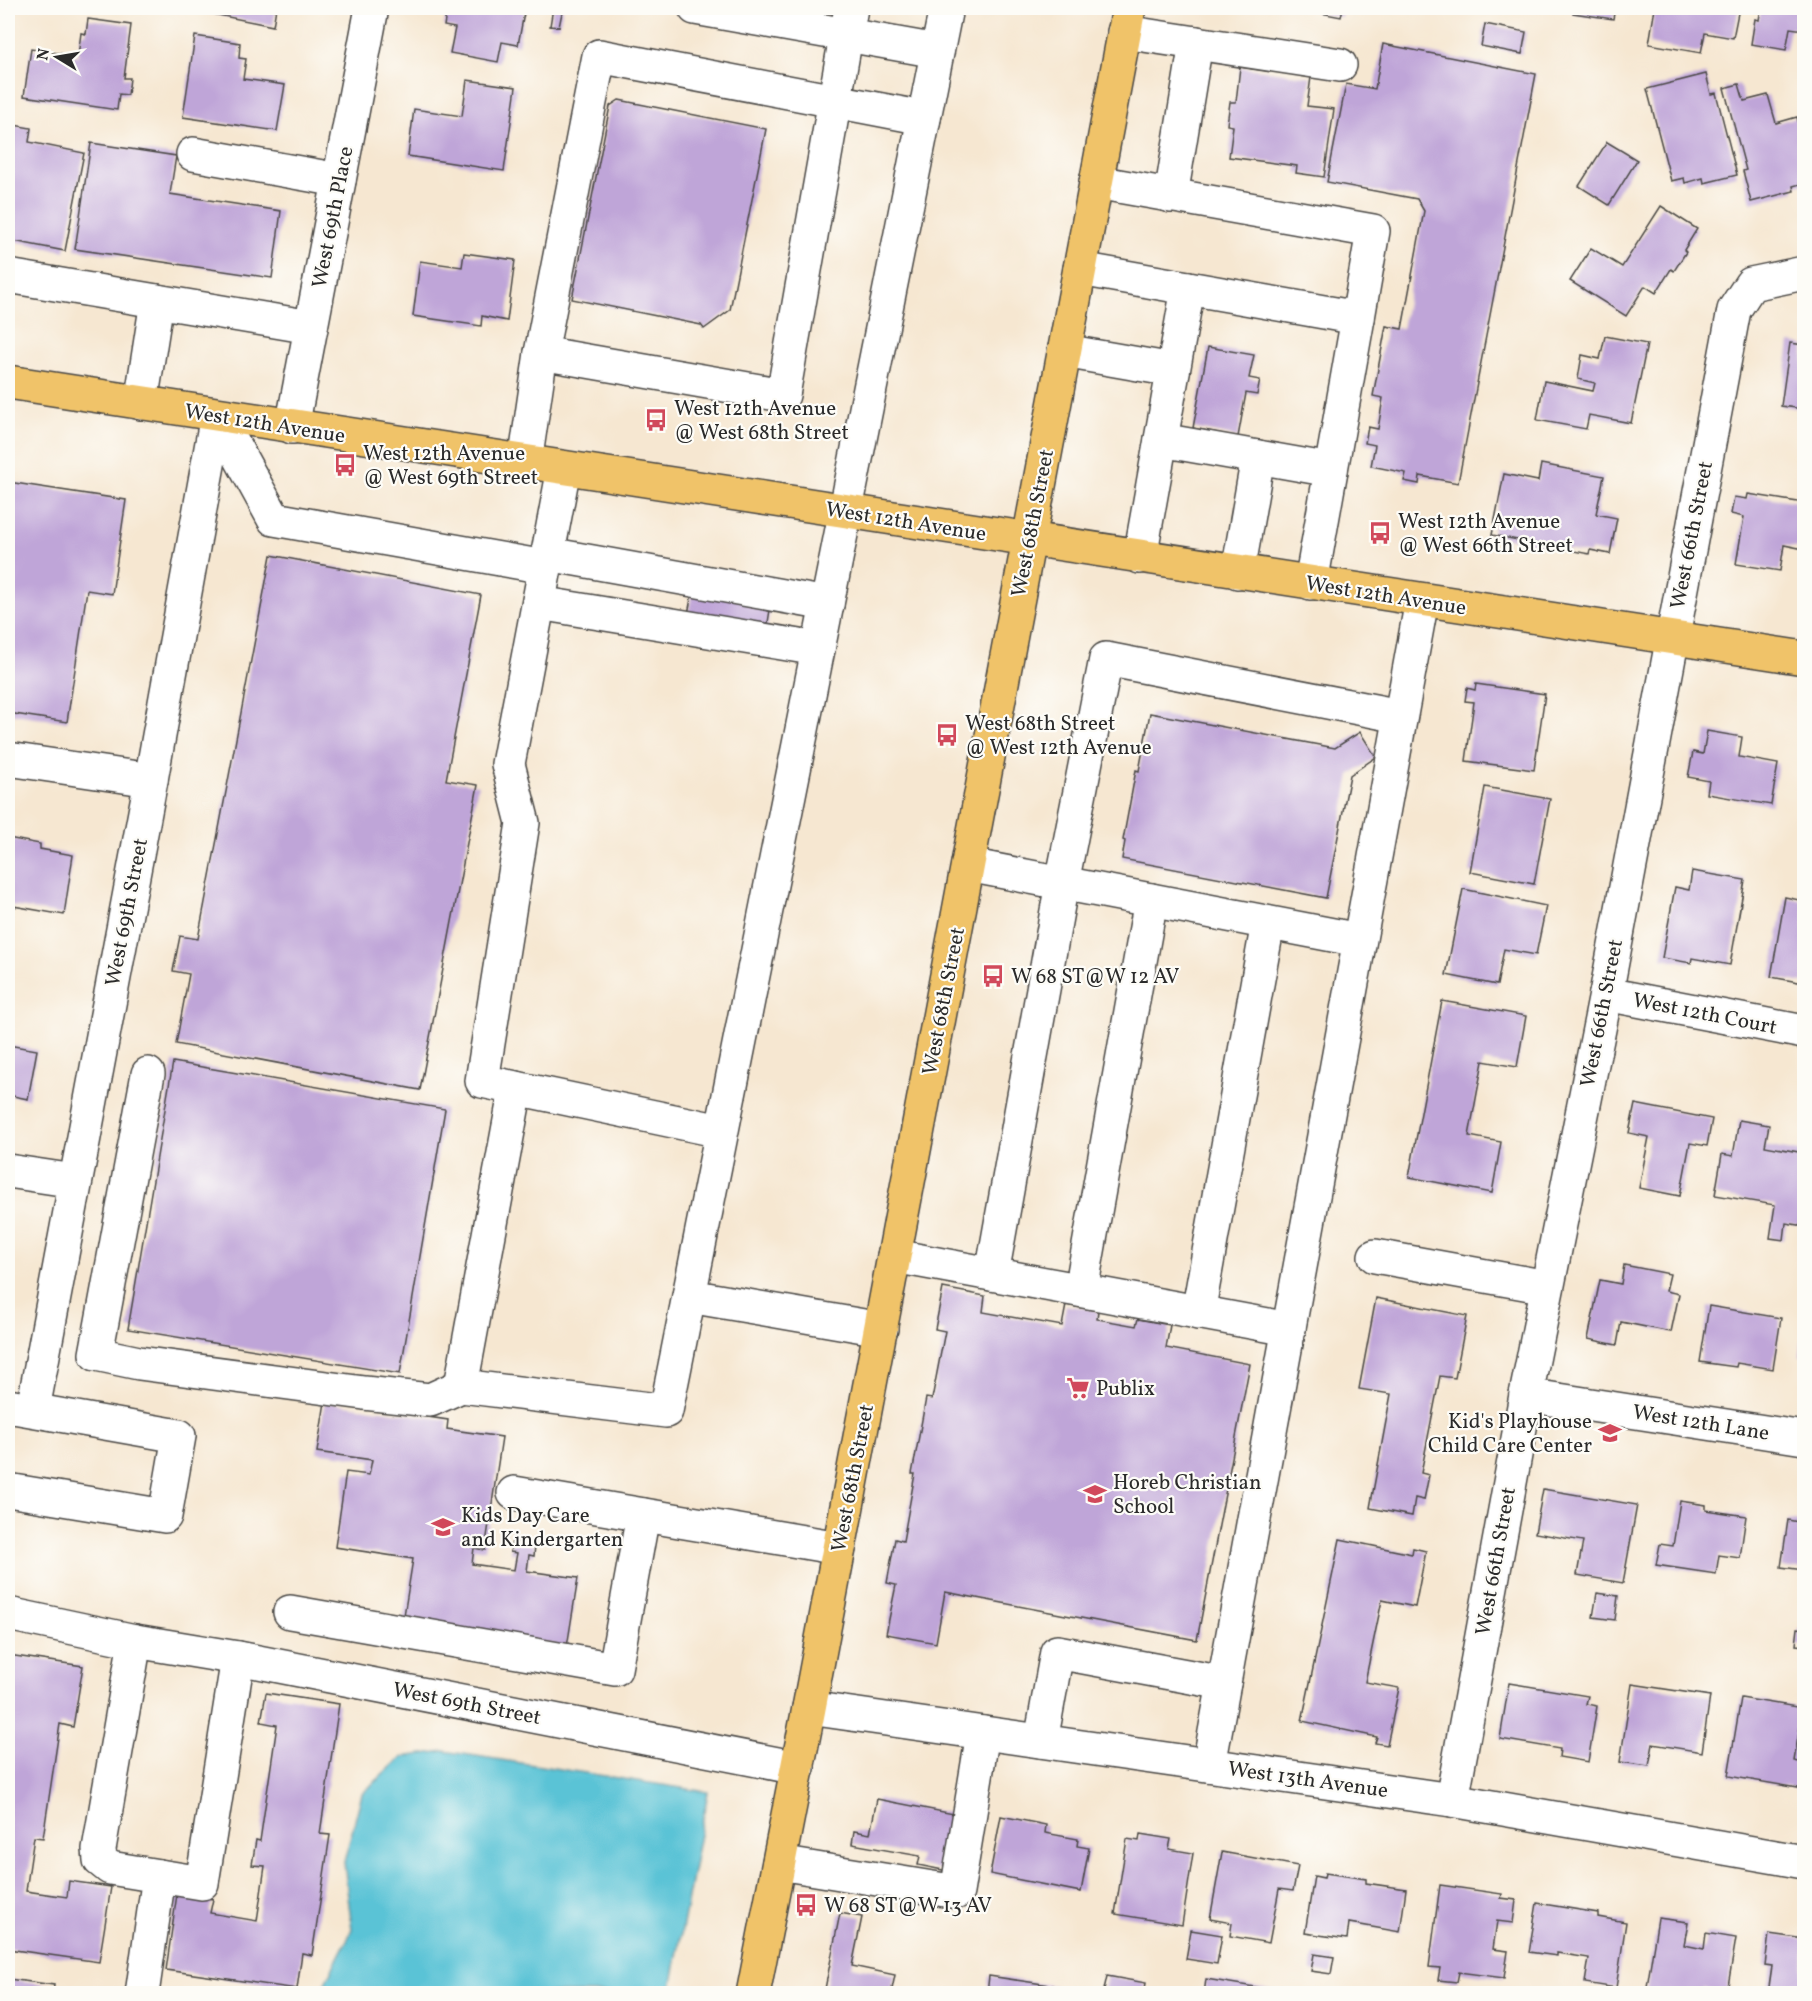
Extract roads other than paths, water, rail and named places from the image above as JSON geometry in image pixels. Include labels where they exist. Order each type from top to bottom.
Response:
[{"type":"main road","name":"West 68th Street","points":[[753,1994],[881,1329],[1126,20]]},
{"type":"main road","name":"West 12th Avenue","points":[[8,382],[1804,658]]},
{"type":"street","name":"West 69th Place","points":[[292,427],[372,8]]},
{"type":"street","points":[[695,8],[848,21],[937,51]]},
{"type":"street","points":[[148,1074],[96,1354],[139,1363],[430,1400],[461,1386],[666,1411],[946,8]]},
{"type":"street","points":[[1126,20],[1196,43],[1340,65]]},
{"type":"street","points":[[541,353],[783,395],[848,21]]},
{"type":"street","points":[[1171,196],[1196,43]]},
{"type":"street","points":[[525,463],[541,353],[598,56],[924,118]]},
{"type":"street","points":[[193,154],[339,180]]},
{"type":"street","points":[[1096,182],[1373,231],[1311,583]]},
{"type":"street","points":[[1080,269],[1358,318]]},
{"type":"street","name":"West 66th Street","points":[[1452,1800],[1526,1395],[1606,994],[1734,310],[1751,284],[1804,273]]},
{"type":"street","points":[[8,276],[311,327]]},
{"type":"street","points":[[1140,557],[1188,288]]},
{"type":"street","points":[[141,403],[157,301]]},
{"type":"street","points":[[1064,351],[1173,370]]},
{"type":"street","points":[[217,415],[274,519],[827,604]]},
{"type":"street","name":"West 69th Street","points":[[20,1407],[75,1181],[217,415]]},
{"type":"street","points":[[1161,440],[1331,470]]},
{"type":"street","points":[[1238,572],[1258,457]]},
{"type":"street","points":[[564,468],[508,764],[523,823],[482,1081],[722,1131]]},
{"type":"street","points":[[1209,1765],[1422,600]]},
{"type":"street","points":[[539,603],[819,649]]},
{"type":"street","points":[[992,1274],[1062,883],[1106,659],[1400,716]]},
{"type":"street","points":[[8,759],[151,780]]},
{"type":"street","points":[[968,865],[1359,940]]},
{"type":"street","points":[[1081,1290],[1151,900]]},
{"type":"street","points":[[1198,1313],[1268,923]]},
{"type":"street","name":"West 12th Court","points":[[1606,994],[1804,1032]]},
{"type":"street","points":[[461,1386],[516,1088]]},
{"type":"street","points":[[8,1171],[75,1181]]},
{"type":"street","points":[[894,1256],[1288,1329]]},
{"type":"street","points":[[1375,1256],[1547,1287]]},
{"type":"street","points":[[689,1296],[881,1329]]},
{"type":"street","name":"West 12th Lane","points":[[1526,1395],[1804,1438]]},
{"type":"street","points":[[8,1490],[165,1516],[179,1436],[20,1407]]},
{"type":"street","points":[[514,1493],[839,1548]]},
{"type":"street","points":[[290,1612],[615,1669],[643,1515]]},
{"type":"street","name":"West 69th Street","points":[[8,1614],[135,1641],[238,1658],[798,1768]]},
{"type":"street","points":[[135,1641],[99,1849],[100,1860],[110,1868],[202,1883],[238,1658]]},
{"type":"street","points":[[1041,1741],[1057,1652],[1224,1683]]},
{"type":"street","name":"West 13th Avenue","points":[[809,1708],[1452,1800],[1804,1862]]},
{"type":"street","points":[[779,1863],[957,1892],[983,1732]]},
{"type":"street","points":[[142,1994],[159,1876]]},
{"type":"water","points":[[444,1751],[708,1792],[670,1993],[320,1993],[352,1930],[344,1862],[362,1794],[402,1757]]},
{"type":"place","name":"West 12th Avenue @ West 68th Street","points":[[656,420]]},
{"type":"place","name":"West 12th Avenue @ West 69th Street","points":[[345,465]]},
{"type":"place","name":"West 12th Avenue @ West 66th Street","points":[[1380,533]]},
{"type":"place","name":"West 68th Street @ West 12th Avenue","points":[[947,735]]},
{"type":"place","name":"W 68 ST@W 12 AV","points":[[993,976]]},
{"type":"place","name":"Publix","points":[[1078,1388]]},
{"type":"place","name":"Kid's Playhouse Child Care Center","points":[[1610,1433]]},
{"type":"place","name":"Horeb Christian School","points":[[1095,1494]]},
{"type":"place","name":"Kids Day Care and Kindergarten","points":[[443,1527]]},
{"type":"place","name":"W 68 ST@W 13 AV","points":[[806,1905]]}]
